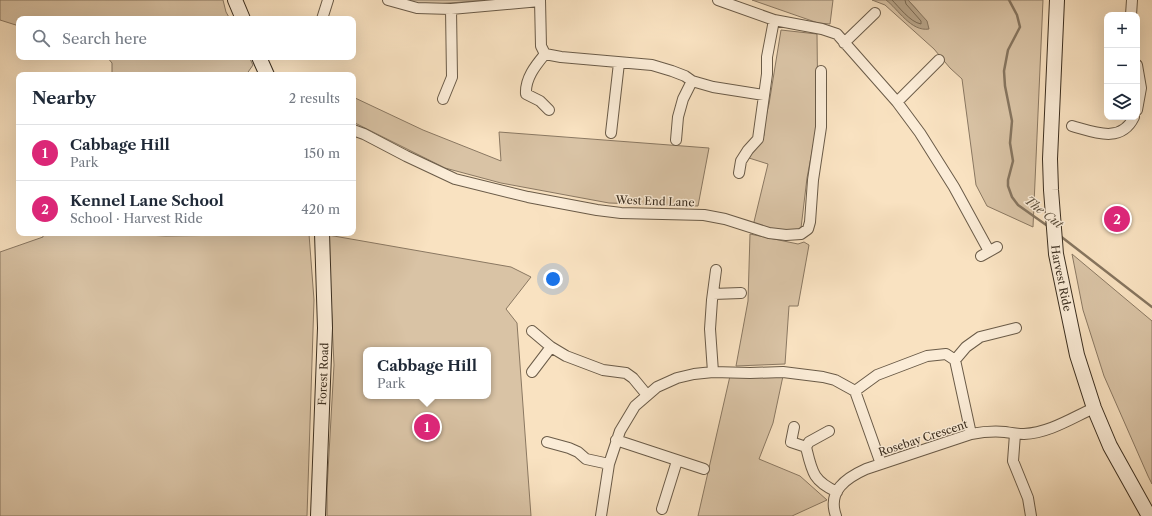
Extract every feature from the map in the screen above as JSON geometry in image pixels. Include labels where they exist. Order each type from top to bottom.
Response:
[{"type":"street","points":[[236,0],[242,16]]},
{"type":"street","points":[[323,16],[328,0]]},
{"type":"street","points":[[388,0],[417,8],[452,9],[540,0],[541,46],[545,54]]},
{"type":"street","points":[[718,0],[774,20],[822,29],[836,34],[897,102],[920,133],[954,187],[989,251]]},
{"type":"street","name":"Harvest Ride","points":[[1057,0],[1050,129],[1050,190],[1053,235],[1076,355],[1094,408],[1110,446],[1149,516]]},
{"type":"street","points":[[1131,12],[1132,0]]},
{"type":"street","points":[[443,99],[452,77],[452,9]]},
{"type":"street","points":[[844,43],[875,12]]},
{"type":"street","points":[[739,173],[742,161],[748,150],[758,139],[767,74],[767,57],[774,20]]},
{"type":"street","points":[[545,54],[652,66],[672,71],[685,76],[692,81],[713,87],[764,95]]},
{"type":"street","points":[[545,54],[529,78],[526,94],[540,100],[549,110]]},
{"type":"street","points":[[261,60],[266,72]]},
{"type":"street","points":[[897,102],[939,60]]},
{"type":"street","points":[[611,133],[619,63]]},
{"type":"street","name":"West End Lane","points":[[356,131],[455,179],[488,188],[597,210],[646,214],[704,215],[769,233],[793,236],[804,232],[808,228],[810,222],[813,180],[821,127],[821,71]]},
{"type":"street","points":[[676,140],[678,117],[683,99],[692,81]]},
{"type":"street","points":[[1140,82],[1140,94]]},
{"type":"street","points":[[1072,126],[1102,134],[1111,134],[1126,128],[1132,120]]},
{"type":"street","name":"Forest Road","points":[[318,516],[325,328],[322,236]]},
{"type":"street","points":[[713,372],[710,329],[716,270]]},
{"type":"street","points":[[713,294],[741,293]]},
{"type":"street","points":[[955,360],[966,347],[980,337],[1016,328]]},
{"type":"street","points":[[532,331],[551,348],[566,356],[603,370],[626,373],[634,378],[647,395]]},
{"type":"street","points":[[532,372],[551,348]]},
{"type":"street","points":[[855,391],[877,375],[927,356],[946,354],[955,360],[971,434]]},
{"type":"street","points":[[601,516],[609,464],[616,440],[635,406],[657,387],[677,378],[694,374],[713,372],[783,372],[835,380],[855,391],[882,464]]},
{"type":"street","name":"Rosebay Crescent","points":[[837,492],[841,484],[853,475],[971,434],[985,431],[1016,434],[1032,433],[1062,423],[1094,408]]},
{"type":"street","points":[[794,427],[791,442],[806,447]]},
{"type":"street","points":[[806,447],[810,442],[829,431]]},
{"type":"street","points":[[1016,434],[1013,461],[1028,498],[1031,516]]},
{"type":"street","points":[[616,440],[704,469]]},
{"type":"street","points":[[547,442],[569,448],[578,452],[586,459],[609,464]]},
{"type":"street","points":[[806,447],[814,476],[826,487],[837,492],[834,502],[836,516]]},
{"type":"street","points":[[662,508],[677,461]]},
{"type":"shaded area","points":[[0,0],[223,0],[228,16],[16,16],[16,25],[0,20]]},
{"type":"shaded area","points":[[405,0],[489,0],[423,5]]},
{"type":"shaded area","points":[[752,0],[833,0],[830,24],[818,23]]},
{"type":"shaded area","points":[[872,0],[886,0],[919,12],[908,0],[1043,0],[1033,227],[987,206],[976,185],[962,79],[950,68],[934,49],[885,5]]},
{"type":"shaded area","points":[[781,30],[817,34],[818,120],[807,178],[801,228],[793,232],[753,226],[768,164],[749,158],[749,152],[760,144],[764,135],[763,128],[769,104]]},
{"type":"shaded area","points":[[110,60],[250,60],[253,65],[248,72],[112,72],[112,63]]},
{"type":"shaded area","points":[[356,98],[423,130],[501,161],[499,132],[709,148],[698,206],[609,203],[501,183],[445,168],[356,124]]},
{"type":"shaded area","points":[[750,234],[798,244],[804,242],[809,245],[798,306],[789,306],[785,364],[736,366],[748,301]]},
{"type":"shaded area","points":[[309,236],[314,300],[307,516],[0,516],[0,252],[43,237]]},
{"type":"shaded area","points":[[328,236],[511,267],[531,277],[506,309],[517,323],[531,516],[327,516],[327,489],[334,365]]},
{"type":"shaded area","points":[[1072,254],[1152,321],[1152,484],[1104,376],[1083,310]]},
{"type":"shaded area","points":[[730,376],[783,376],[773,423],[759,459],[800,476],[827,500],[792,516],[698,516]]},
{"type":"water","points":[[886,0],[908,0],[927,21],[929,29],[922,29],[911,24]]},
{"type":"waterway","name":"The Cut","points":[[1009,0],[1017,15],[1020,27],[1008,50],[1004,71],[1005,86],[1012,121],[1010,143],[1013,161],[1008,186],[1012,197],[1018,205],[1049,227]]},
{"type":"waterway","name":"The Cut","points":[[1059,235],[1152,307]]},
{"type":"place","name":"Kennel Lane School","points":[[1117,219]]},
{"type":"place","name":"Cabbage Hill","points":[[427,427]]}]
